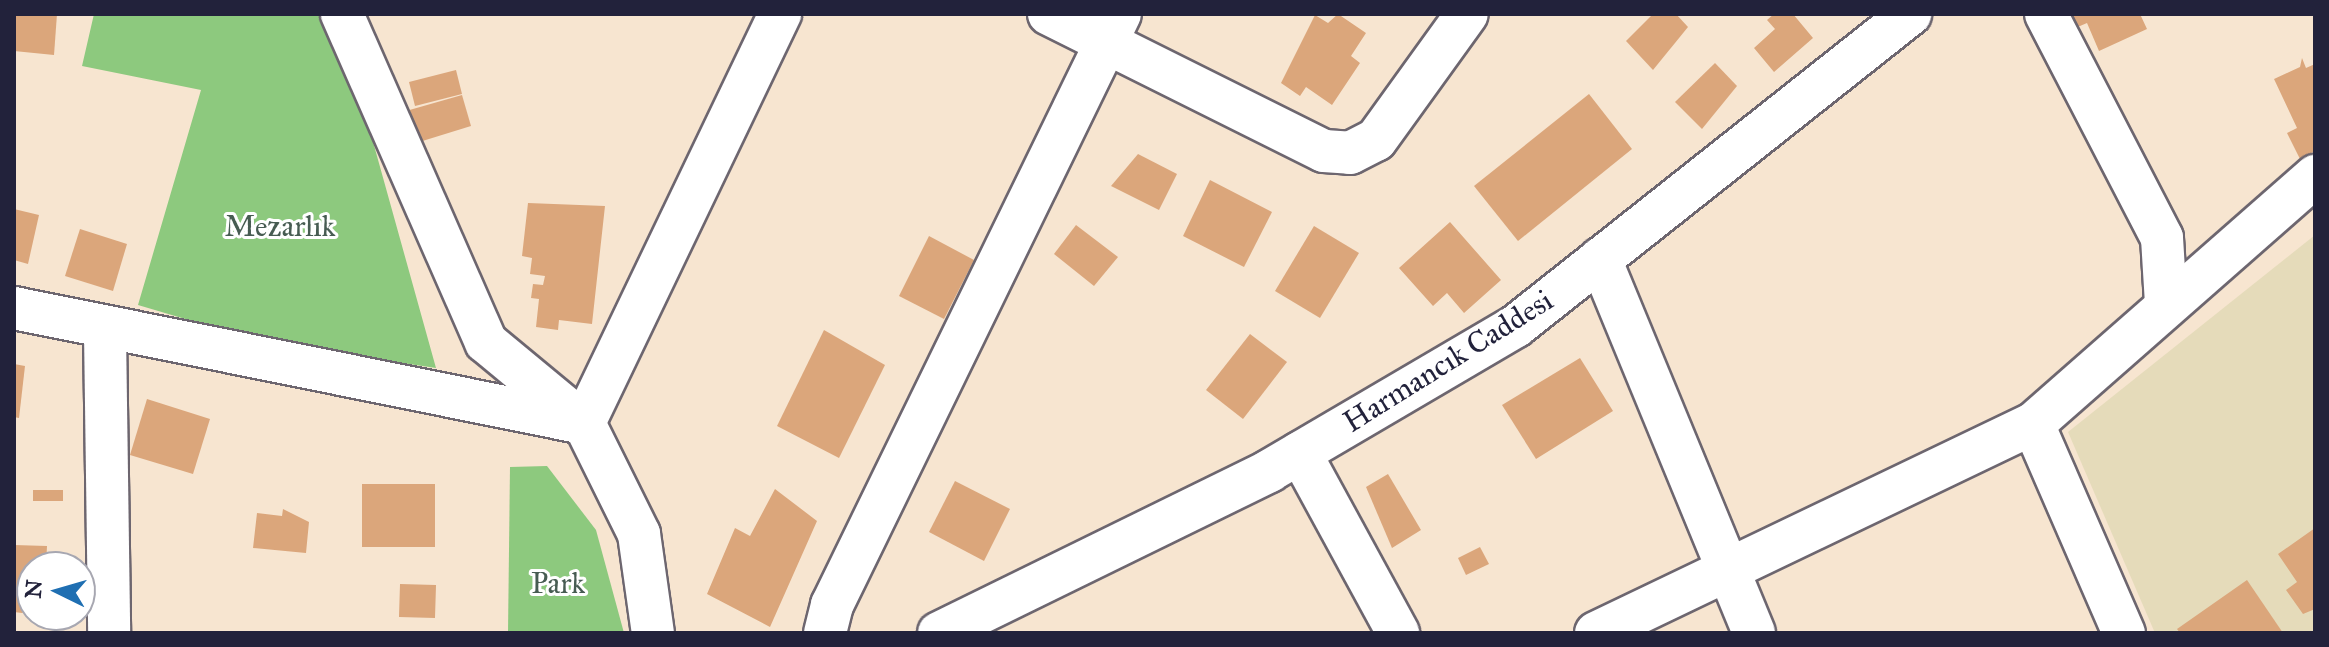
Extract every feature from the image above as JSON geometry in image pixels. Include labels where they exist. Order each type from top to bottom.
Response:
[{"type":"street","points":[[342,14],[486,342],[584,423],[639,534],[653,633]]},
{"type":"street","points":[[584,423],[780,14]]},
{"type":"street","points":[[1049,14],[1113,28],[1324,151],[1350,153],[1376,140],[1467,14]]},
{"type":"street","name":"Harmancık Caddesi","points":[[939,633],[1300,453],[1516,326],[1910,14]]},
{"type":"street","points":[[2046,14],[2162,238],[2166,304]]},
{"type":"street","points":[[825,633],[832,605],[1113,28]]},
{"type":"street","points":[[1596,633],[2033,424],[2315,176]]},
{"type":"street","points":[[1600,259],[1754,633]]},
{"type":"street","points":[[14,308],[105,332],[584,423]]},
{"type":"street","points":[[105,332],[109,633]]},
{"type":"street","points":[[2033,424],[2124,633]]},
{"type":"street","points":[[1300,453],[1398,633]]},
{"type":"shaded area","points":[[2315,235],[2315,633],[2155,633],[2068,432]]},
{"type":"green space","name":"Mezarlık","points":[[94,14],[319,14],[360,95],[436,368],[266,343],[138,305],[201,90],[82,66]]},
{"type":"green space","name":"Park","points":[[547,466],[596,530],[624,633],[508,633],[510,467]]},
{"type":"building","points":[[14,14],[57,14],[54,55],[14,51]]},
{"type":"building","points":[[1338,14],[1366,33],[1351,56],[1360,63],[1332,105],[1306,87],[1300,96],[1281,83],[1315,15],[1328,23]]},
{"type":"building","points":[[1653,14],[1676,14],[1688,27],[1653,70],[1626,41]]},
{"type":"building","points":[[1774,14],[1793,14],[1813,38],[1774,72],[1754,48],[1775,29],[1767,20]]},
{"type":"building","points":[[2066,14],[2140,14],[2147,29],[2099,51],[2087,23],[2073,29]]},
{"type":"building","points":[[2302,58],[2306,68],[2315,64],[2315,151],[2300,159],[2287,133],[2297,128],[2274,79],[2300,67]]},
{"type":"building","points":[[1715,63],[1737,86],[1702,129],[1675,102]]},
{"type":"building","points":[[456,70],[462,94],[415,106],[409,82]]},
{"type":"building","points":[[1589,94],[1632,149],[1518,241],[1474,186]]},
{"type":"building","points":[[462,95],[471,126],[416,143],[406,111]]},
{"type":"building","points":[[1138,154],[1177,174],[1159,210],[1111,186]]},
{"type":"building","points":[[1210,180],[1272,212],[1244,267],[1183,236]]},
{"type":"building","points":[[528,203],[605,206],[592,324],[559,320],[558,330],[536,327],[539,299],[531,298],[533,284],[543,285],[545,276],[530,274],[532,258],[522,256]]},
{"type":"building","points":[[14,209],[39,215],[28,264],[14,260]]},
{"type":"building","points":[[1450,222],[1501,280],[1464,313],[1447,293],[1433,306],[1399,268]]},
{"type":"building","points":[[1076,225],[1118,257],[1094,286],[1054,254]]},
{"type":"building","points":[[1314,226],[1359,253],[1320,318],[1275,291]]},
{"type":"building","points":[[80,229],[127,244],[113,291],[65,276]]},
{"type":"building","points":[[929,236],[974,260],[944,319],[899,296]]},
{"type":"building","points":[[824,330],[885,365],[839,458],[777,426]]},
{"type":"building","points":[[1250,334],[1287,362],[1243,419],[1206,390]]},
{"type":"building","points":[[1580,358],[1613,411],[1536,459],[1502,405]]},
{"type":"building","points":[[14,364],[25,366],[19,418],[14,417]]},
{"type":"building","points":[[147,399],[210,419],[193,474],[130,455]]},
{"type":"building","points":[[1388,474],[1421,530],[1392,548],[1366,487]]},
{"type":"building","points":[[955,481],[1010,509],[984,561],[929,532]]},
{"type":"building","points":[[362,484],[435,484],[435,547],[362,547]]},
{"type":"building","points":[[775,489],[817,521],[770,627],[707,594],[735,528],[750,536]]},
{"type":"building","points":[[33,490],[63,490],[63,501],[33,501]]},
{"type":"building","points":[[283,509],[309,522],[306,553],[253,548],[257,513],[282,516]]},
{"type":"building","points":[[2315,528],[2315,609],[2303,614],[2286,590],[2297,582],[2278,554]]},
{"type":"building","points":[[14,545],[47,546],[47,551],[16,551],[14,612]]},
{"type":"building","points":[[1480,547],[1489,564],[1466,575],[1458,558]]},
{"type":"building","points":[[2247,580],[2283,633],[2180,633],[2177,629]]},
{"type":"building","points":[[400,584],[436,585],[435,618],[399,617]]}]
